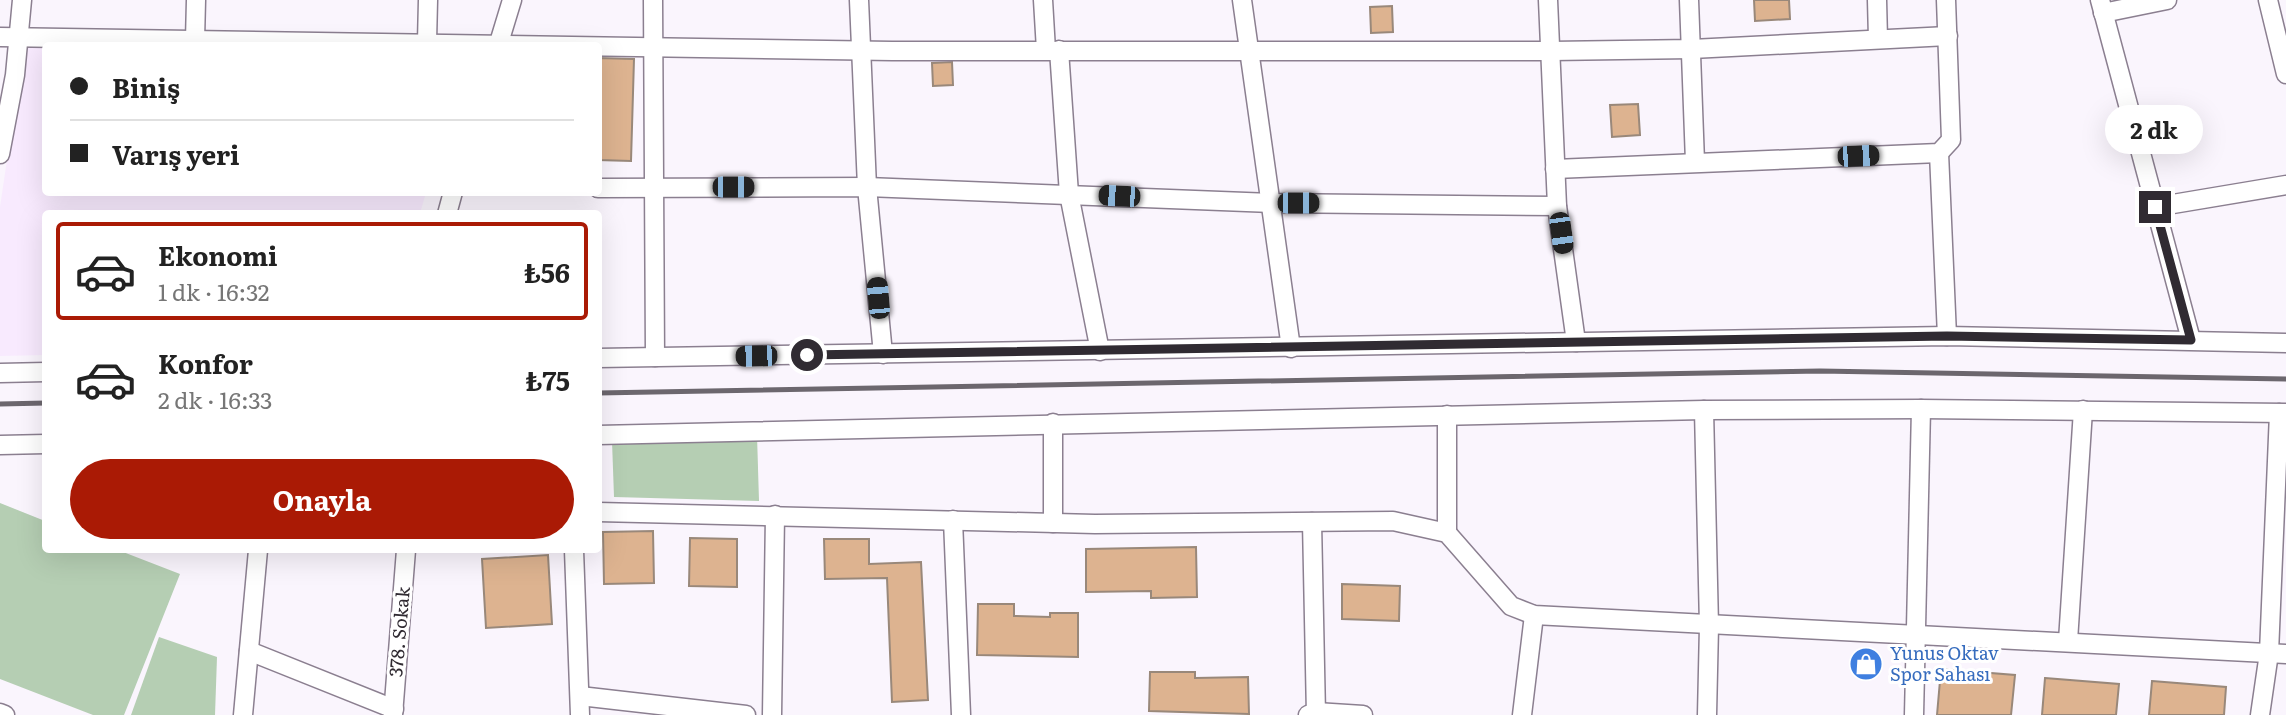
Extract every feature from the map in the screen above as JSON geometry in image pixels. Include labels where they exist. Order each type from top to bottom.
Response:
[{"type":"street","points":[[0,154],[22,0]]},
{"type":"street","points":[[195,40],[196,0]]},
{"type":"street","points":[[0,37],[427,42],[428,0]]},
{"type":"street","points":[[499,42],[512,0]]},
{"type":"street","points":[[653,0],[654,357]]},
{"type":"street","points":[[859,0],[867,187],[883,354]]},
{"type":"street","points":[[1043,0],[1053,50],[1069,194],[1100,351]]},
{"type":"street","points":[[1242,0],[1292,348]]},
{"type":"street","points":[[1548,0],[1557,206],[1576,342]]},
{"type":"street","points":[[1689,0],[1695,162]]},
{"type":"street","points":[[1877,0],[1878,39]]},
{"type":"street","points":[[1555,169],[1939,153],[1951,140],[1946,0]]},
{"type":"street","points":[[2167,0],[2101,6],[2191,340]]},
{"type":"street","points":[[2268,0],[2286,74]]},
{"type":"street","points":[[602,45],[860,50],[1551,51],[1692,49],[1948,36]]},
{"type":"street","points":[[1939,153],[1947,336]]},
{"type":"street","points":[[2155,207],[2286,185]]},
{"type":"street","points":[[602,188],[867,187],[1272,203],[1557,206]]},
{"type":"street","points":[[602,358],[1947,336],[2286,344]]},
{"type":"street","points":[[0,373],[42,372]]},
{"type":"street","points":[[1914,715],[1918,635],[1921,409]]},
{"type":"street","points":[[602,435],[1704,410],[1921,409],[2282,413],[2277,653],[2260,715]]},
{"type":"street","points":[[1704,410],[1709,626],[1707,715]]},
{"type":"street","points":[[2068,641],[2083,410]]},
{"type":"street","points":[[1447,415],[1447,533]]},
{"type":"street","points":[[1053,423],[1053,523]]},
{"type":"street","points":[[0,445],[42,444]]},
{"type":"street","points":[[602,512],[1053,523],[1393,521],[1447,533],[1511,606],[1534,615],[2277,653]]},
{"type":"street","points":[[772,715],[775,515]]},
{"type":"street","points":[[953,520],[961,715]]},
{"type":"street","points":[[1312,522],[1313,714],[1363,715]]},
{"type":"street","points":[[243,715],[258,553]]},
{"type":"street","name":"378. Sokak","points":[[393,712],[406,553]]},
{"type":"street","points":[[574,553],[580,715]]},
{"type":"street","points":[[1522,715],[1534,615]]},
{"type":"street","points":[[249,651],[393,712]]},
{"type":"street","points":[[580,696],[746,715]]},
{"type":"shaded area","points":[[24,45],[42,46],[42,196],[425,196],[421,210],[42,210],[42,355],[0,356],[0,207]]},
{"type":"green space","points":[[757,435],[759,501],[614,497],[612,441]]},
{"type":"green space","points":[[0,503],[42,520],[42,553],[126,553],[180,574],[124,715],[93,715],[0,679]]},
{"type":"green space","points":[[159,637],[217,657],[215,715],[131,715]]},
{"type":"building","points":[[1754,0],[1789,0],[1790,19],[1755,21]]},
{"type":"building","points":[[1392,6],[1393,32],[1371,33],[1370,7]]},
{"type":"building","points":[[602,58],[634,59],[631,161],[602,160]]},
{"type":"building","points":[[952,62],[953,85],[933,86],[932,63]]},
{"type":"building","points":[[1638,104],[1640,135],[1612,137],[1610,105]]},
{"type":"building","points":[[653,531],[654,583],[604,584],[603,532]]},
{"type":"building","points":[[690,538],[737,539],[737,587],[689,586]]},
{"type":"building","points":[[824,539],[869,539],[869,564],[921,562],[928,700],[892,702],[887,578],[825,579]]},
{"type":"building","points":[[1196,547],[1197,597],[1151,598],[1151,591],[1086,592],[1086,549]]},
{"type":"building","points":[[548,555],[552,624],[486,628],[482,559]]},
{"type":"building","points":[[1342,584],[1400,586],[1399,621],[1342,619]]},
{"type":"building","points":[[978,604],[1014,604],[1014,616],[1050,617],[1050,613],[1078,613],[1078,657],[977,655]]},
{"type":"building","points":[[1941,669],[2015,675],[2011,715],[1937,715]]},
{"type":"building","points":[[1150,672],[1195,672],[1195,678],[1248,677],[1249,714],[1149,711]]},
{"type":"building","points":[[2045,678],[2119,684],[2116,715],[2042,715]]},
{"type":"building","points":[[2152,681],[2226,687],[2224,715],[2149,715]]},
{"type":"railway","points":[[602,393],[1820,371],[2286,379]]},
{"type":"railway","points":[[0,404],[42,403]]},
{"type":"place","name":"Yunus Oktav Spor Sahası","points":[[1866,664]]},
{"type":"route","points":[[807,355],[1947,336],[2191,340],[2155,207]]}]
